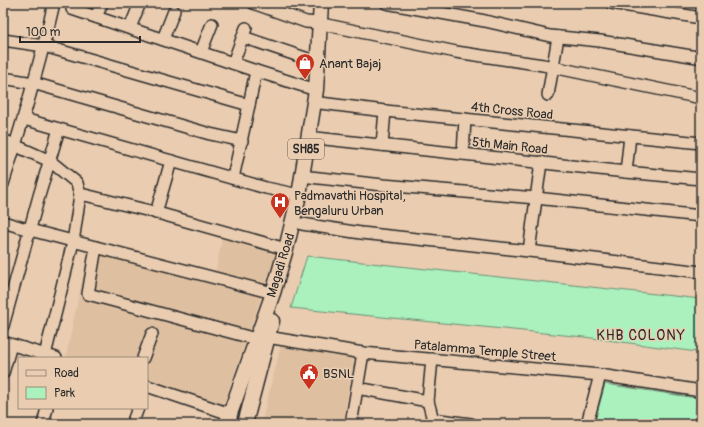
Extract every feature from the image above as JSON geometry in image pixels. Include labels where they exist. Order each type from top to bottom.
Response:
[{"type":"main road","name":"Magadi Road","points":[[246,423],[261,338],[272,293],[286,249],[299,195],[306,176],[316,138],[323,24],[320,3]]},
{"type":"main road","name":"Magadi Road","points":[[227,421],[261,338],[302,224],[306,176],[318,96],[317,62],[323,24],[329,3]]},
{"type":"street","name":"4th Cross Road","points":[[54,3],[73,6],[96,17],[256,70],[318,96],[385,111],[701,143]]},
{"type":"street","points":[[3,184],[24,119],[54,3]]},
{"type":"street","points":[[96,17],[102,3]]},
{"type":"street","points":[[130,28],[140,3]]},
{"type":"street","points":[[253,3],[306,22],[323,24],[456,52],[552,67],[701,98]]},
{"type":"street","points":[[386,3],[485,21],[558,37],[600,42],[697,58]]},
{"type":"street","points":[[611,3],[684,11],[701,18]]},
{"type":"street","points":[[163,39],[174,11]]},
{"type":"street","points":[[201,52],[212,24]]},
{"type":"street","points":[[233,63],[244,33],[317,62]]},
{"type":"street","points":[[548,95],[558,37]]},
{"type":"street","points":[[3,40],[44,46],[249,105]]},
{"type":"street","points":[[232,178],[242,141],[256,70]]},
{"type":"street","points":[[3,78],[34,83],[210,134],[242,141]]},
{"type":"street","points":[[382,145],[385,111]]},
{"type":"street","points":[[24,119],[266,188],[299,195]]},
{"type":"street","points":[[463,154],[465,119]]},
{"type":"street","points":[[3,326],[38,196],[59,129]]},
{"type":"street","points":[[626,172],[630,136]]},
{"type":"street","name":"5th Main Road","points":[[316,138],[701,179]]},
{"type":"street","points":[[3,140],[50,161],[77,183],[80,195],[73,242],[50,356],[7,344],[3,373]]},
{"type":"street","points":[[156,213],[171,161]]},
{"type":"street","points":[[529,251],[541,162]]},
{"type":"street","points":[[306,176],[383,185],[536,198],[701,216]]},
{"type":"street","points":[[80,195],[156,213],[286,249]]},
{"type":"street","points":[[3,222],[73,242],[272,293]]},
{"type":"street","points":[[302,224],[361,233],[529,251],[701,272]]},
{"type":"street","name":"Patalamma Temple Street","points":[[96,248],[88,294],[261,338],[364,352],[600,375],[701,391]]},
{"type":"street","points":[[143,357],[152,334]]},
{"type":"street","points":[[351,424],[364,352]]},
{"type":"street","points":[[432,359],[428,401],[433,422],[471,424]]},
{"type":"street","points":[[587,424],[600,375]]},
{"type":"street","points":[[148,386],[227,421]]},
{"type":"street","points":[[357,388],[428,401]]},
{"type":"street","points":[[42,424],[47,409]]},
{"type":"street","points":[[132,424],[138,409]]},
{"type":"shaded area","points":[[223,234],[278,249],[223,406],[148,382],[148,357],[66,356],[90,242],[215,273]]},
{"type":"shaded area","name":"BSNL","points":[[281,345],[354,356],[343,424],[261,424]]},
{"type":"green space","points":[[307,256],[701,299],[701,318],[697,352],[584,337],[291,308]]},
{"type":"green space","points":[[605,384],[697,398],[695,424],[594,424]]},
{"type":"place","name":"Anant Bajaj","points":[[305,80]]},
{"type":"place","name":"Padmavathi Hospital, Bengaluru Urban","points":[[280,219]]},
{"type":"place","name":"BSNL","points":[[309,390]]},
{"type":"district","name":"KHB COLONY","points":[[641,335]]}]
